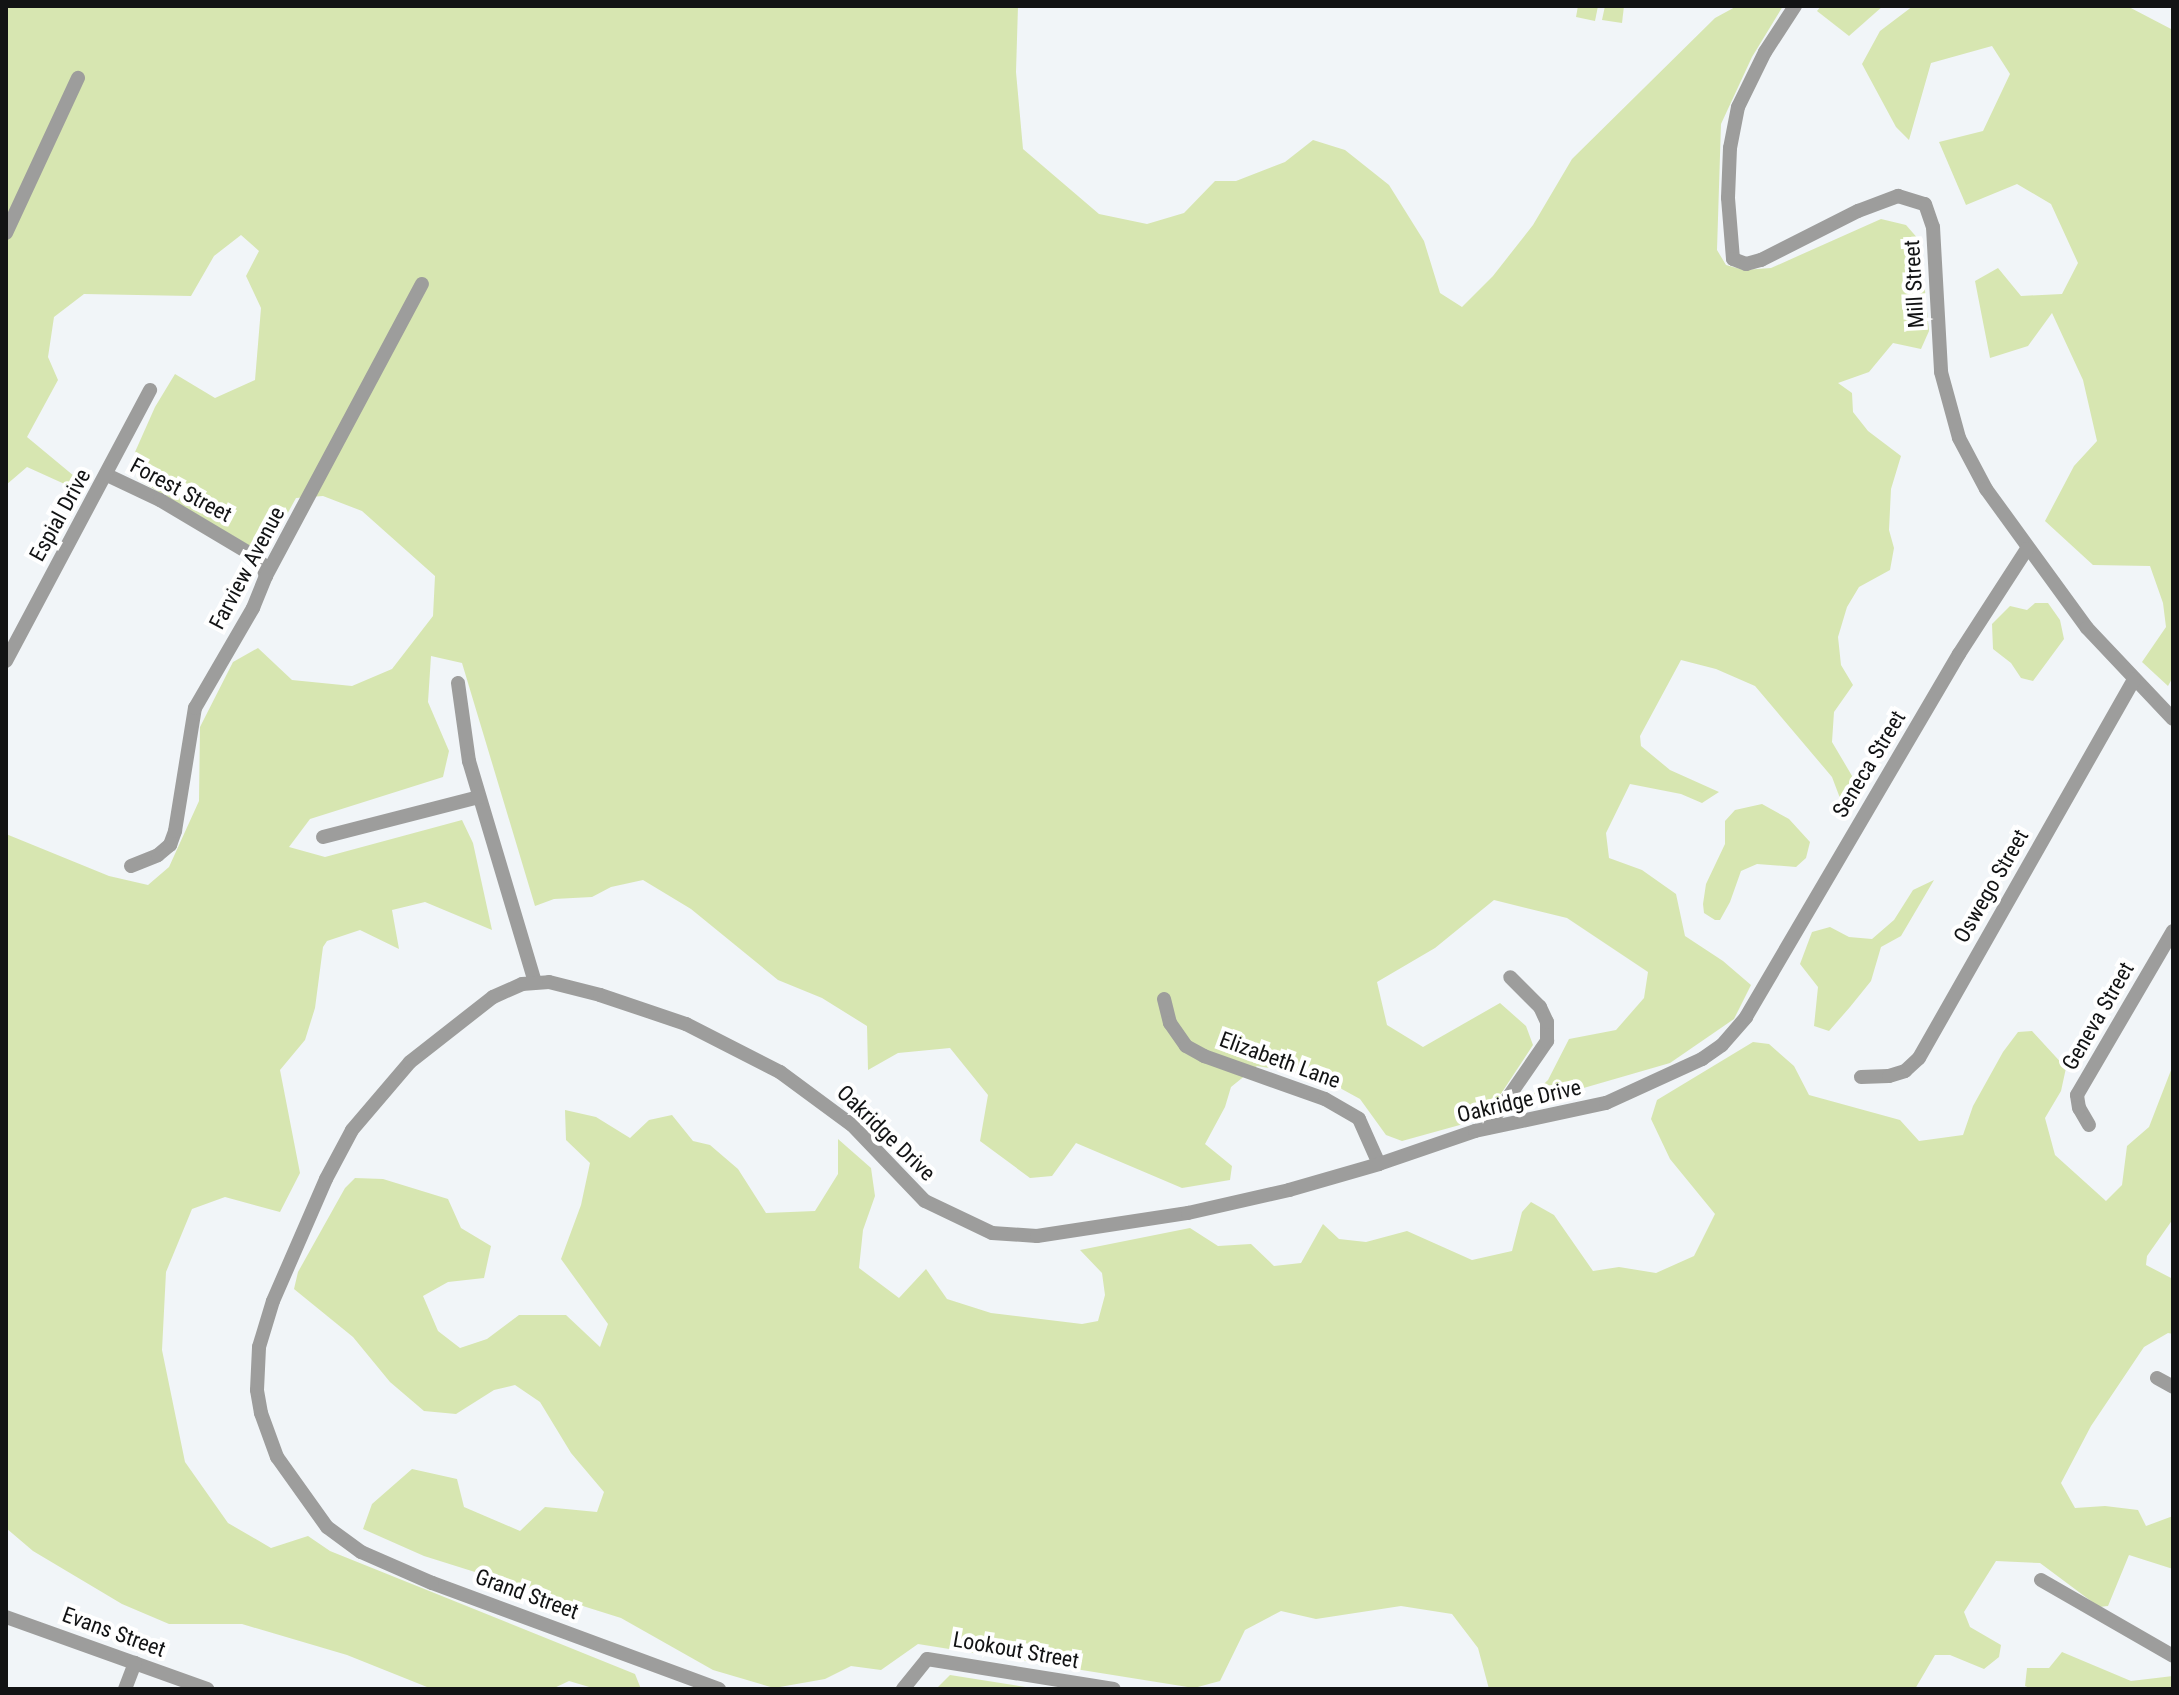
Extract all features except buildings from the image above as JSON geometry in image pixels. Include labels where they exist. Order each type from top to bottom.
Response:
[{"type":"street","name":"Mill Street","points":[[1795,6],[1765,52],[1738,107],[1730,148],[1728,198],[1729,248],[1733,259],[1746,264],[1761,260],[1879,202],[1903,195],[1925,204],[1933,227],[1945,398],[1959,438],[1986,489],[2087,628],[2173,719]]},
{"type":"street","points":[[6,233],[78,78]]},
{"type":"street","name":"Farview Avenue","points":[[131,866],[158,855],[170,845],[175,831],[191,718],[253,608],[266,576],[422,284]]},
{"type":"street","name":"Espial Drive","points":[[6,661],[150,390]]},
{"type":"street","name":"Forest Street","points":[[107,475],[160,500],[254,556],[262,564],[266,576]]},
{"type":"street","name":"Seneca Street","points":[[1754,1005],[1959,654],[2027,549]]},
{"type":"street","name":"Oswego Street","points":[[1861,1077],[1889,1076],[1905,1071],[1919,1058],[2134,680]]},
{"type":"street","points":[[458,683],[469,761],[535,982]]},
{"type":"street","points":[[323,837],[479,797]]},
{"type":"street","name":"Geneva Street","points":[[2089,1125],[2079,1108],[2077,1095],[2173,931]]},
{"type":"street","points":[[1487,1128],[1547,1041],[1547,1022],[1540,1007],[1510,977]]},
{"type":"street","name":"Oakridge Drive","points":[[535,982],[600,995],[686,1024],[732,1045],[799,1085],[852,1125],[925,1201],[992,1233],[1063,1234],[1188,1213],[1289,1190],[1487,1128],[1595,1107],[1654,1083],[1722,1045],[1754,1005]]},
{"type":"street","name":"Grand Street","points":[[535,982],[493,997],[410,1062],[364,1112],[326,1179],[273,1301],[259,1347],[257,1390],[261,1413],[277,1457],[327,1527],[382,1563],[719,1689]]},
{"type":"street","name":"Elizabeth Lane","points":[[1164,999],[1170,1023],[1186,1046],[1325,1099],[1359,1119],[1379,1164]]},
{"type":"street","points":[[2157,1378],[2173,1387]]},
{"type":"street","points":[[2041,1580],[2173,1656]]},
{"type":"street","name":"Evans Street","points":[[6,1617],[207,1689]]},
{"type":"street","name":"Lookout Street","points":[[903,1689],[914,1671],[927,1659],[1114,1689]]},
{"type":"street","points":[[125,1689],[135,1663]]},
{"type":"green space","points":[[6,6],[1018,6],[1016,72],[1023,149],[1099,214],[1147,224],[1184,213],[1215,181],[1236,181],[1285,162],[1313,140],[1345,150],[1389,185],[1424,241],[1440,293],[1462,307],[1493,276],[1533,225],[1572,159],[1715,18],[1737,6],[1783,6],[1752,57],[1721,124],[1717,250],[1726,265],[1744,270],[1771,268],[1881,219],[1906,225],[1920,241],[1929,331],[1921,349],[1893,343],[1869,372],[1838,383],[1852,393],[1853,412],[1868,431],[1901,456],[1891,489],[1889,530],[1894,548],[1890,570],[1859,587],[1847,607],[1838,637],[1841,665],[1853,685],[1834,712],[1832,742],[1858,786],[1846,814],[1832,777],[1755,686],[1716,669],[1681,660],[1640,736],[1641,746],[1670,770],[1719,792],[1702,803],[1681,794],[1630,784],[1606,833],[1609,858],[1642,870],[1676,894],[1685,936],[1723,961],[1751,985],[1734,1019],[1670,1063],[1521,1106],[1548,1080],[1569,1039],[1616,1030],[1644,998],[1648,972],[1567,918],[1494,900],[1435,948],[1377,982],[1387,1025],[1423,1047],[1500,1003],[1526,1026],[1533,1045],[1485,1118],[1402,1141],[1386,1135],[1360,1099],[1318,1076],[1257,1066],[1231,1087],[1225,1107],[1205,1144],[1232,1166],[1230,1180],[1182,1188],[1076,1143],[1052,1176],[1030,1178],[980,1141],[988,1095],[950,1048],[898,1053],[868,1070],[867,1026],[822,998],[778,980],[691,909],[643,880],[611,887],[592,897],[554,899],[535,906],[462,663],[431,656],[428,702],[449,751],[443,777],[310,819],[289,847],[325,857],[462,820],[473,843],[492,930],[425,902],[392,910],[399,949],[360,930],[327,941],[323,947],[315,1008],[305,1040],[280,1070],[300,1173],[280,1212],[225,1197],[192,1209],[166,1272],[162,1350],[185,1462],[228,1523],[271,1548],[308,1536],[330,1551],[635,1674],[641,1689],[596,1689],[569,1681],[552,1689],[432,1689],[347,1655],[242,1624],[169,1624],[122,1604],[33,1551],[6,1528],[6,834],[109,876],[148,885],[169,867],[199,801],[200,727],[233,662],[258,648],[292,680],[352,686],[392,669],[433,616],[435,576],[362,511],[323,496],[296,498],[268,549],[255,549],[137,479],[135,452],[155,407],[175,374],[215,398],[255,380],[261,308],[246,276],[259,251],[241,235],[214,256],[191,296],[84,294],[54,317],[48,357],[58,380],[27,437],[74,476],[69,486],[27,467],[6,485]]},
{"type":"green space","points":[[1578,6],[1598,6],[1595,21],[1576,17]]},
{"type":"green space","points":[[1605,6],[1624,6],[1622,23],[1602,20]]},
{"type":"green space","points":[[1821,6],[1883,6],[1849,36],[1817,11]]},
{"type":"green space","points":[[1913,6],[2127,6],[2173,30],[2173,677],[2168,686],[2142,662],[2166,627],[2163,603],[2150,566],[2093,565],[2045,521],[2074,466],[2097,441],[2083,380],[2052,313],[2028,346],[1990,358],[1975,281],[1998,268],[2021,296],[2062,294],[2078,263],[2051,204],[2017,184],[1966,205],[1939,142],[1983,131],[2010,74],[1992,46],[1931,63],[1909,140],[1896,127],[1862,64],[1880,31]]},
{"type":"green space","points":[[2035,603],[2048,603],[2060,620],[2064,639],[2033,681],[2021,678],[2011,663],[1993,649],[1992,624],[2010,606],[2027,610]]},
{"type":"green space","points":[[1762,804],[1789,819],[1810,842],[1806,858],[1796,867],[1757,864],[1741,871],[1730,902],[1720,920],[1715,920],[1704,913],[1703,904],[1706,884],[1725,844],[1725,821],[1735,810]]},
{"type":"green space","points":[[1934,880],[1901,936],[1881,947],[1871,981],[1850,1007],[1829,1031],[1814,1026],[1818,987],[1800,964],[1812,932],[1830,927],[1849,937],[1872,939],[1894,920],[1913,890]]},
{"type":"green space","points":[[2032,1031],[2066,1068],[2061,1091],[2045,1118],[2055,1155],[2106,1201],[2122,1185],[2127,1146],[2149,1127],[2173,1065],[2173,1219],[2147,1256],[2146,1265],[2173,1279],[2173,1334],[2168,1333],[2144,1347],[2091,1426],[2061,1483],[2075,1508],[2105,1506],[2138,1510],[2146,1526],[2173,1516],[2173,1569],[2129,1555],[2108,1606],[2099,1607],[2040,1563],[1996,1561],[1964,1612],[1970,1627],[2001,1645],[1999,1657],[1984,1669],[1950,1655],[1935,1655],[1915,1689],[1489,1689],[1478,1648],[1452,1614],[1401,1606],[1316,1619],[1281,1611],[1245,1630],[1220,1681],[1194,1688],[918,1644],[881,1670],[851,1666],[825,1679],[774,1688],[713,1670],[621,1618],[424,1556],[363,1529],[372,1504],[412,1469],[457,1479],[464,1507],[520,1531],[545,1507],[597,1512],[604,1492],[571,1453],[540,1402],[515,1385],[494,1390],[456,1414],[424,1411],[390,1382],[353,1337],[294,1289],[298,1272],[345,1188],[355,1178],[383,1179],[448,1199],[461,1228],[491,1246],[484,1278],[448,1282],[423,1296],[438,1331],[460,1348],[487,1339],[519,1315],[566,1315],[600,1347],[608,1324],[561,1259],[581,1205],[590,1163],[566,1140],[565,1110],[596,1117],[630,1138],[649,1120],[672,1115],[693,1141],[710,1145],[738,1169],[766,1213],[815,1211],[838,1174],[838,1139],[871,1168],[875,1196],[863,1230],[859,1268],[899,1298],[926,1269],[947,1299],[991,1313],[1082,1324],[1098,1321],[1105,1295],[1102,1273],[1080,1250],[1190,1228],[1218,1246],[1251,1244],[1274,1266],[1301,1263],[1323,1224],[1339,1239],[1366,1242],[1407,1231],[1472,1260],[1512,1251],[1522,1212],[1531,1202],[1554,1215],[1593,1271],[1619,1267],[1656,1273],[1694,1256],[1715,1214],[1670,1159],[1651,1119],[1657,1100],[1753,1042],[1769,1044],[1794,1066],[1809,1095],[1900,1120],[1919,1141],[1963,1135],[1973,1106],[2003,1052],[2018,1032]]},
{"type":"green space","points":[[2062,1652],[2131,1681],[2173,1676],[2173,1689],[2032,1689],[2025,1686],[2027,1668],[2049,1668]]},
{"type":"green space","points":[[950,1675],[1038,1689],[936,1689]]}]
